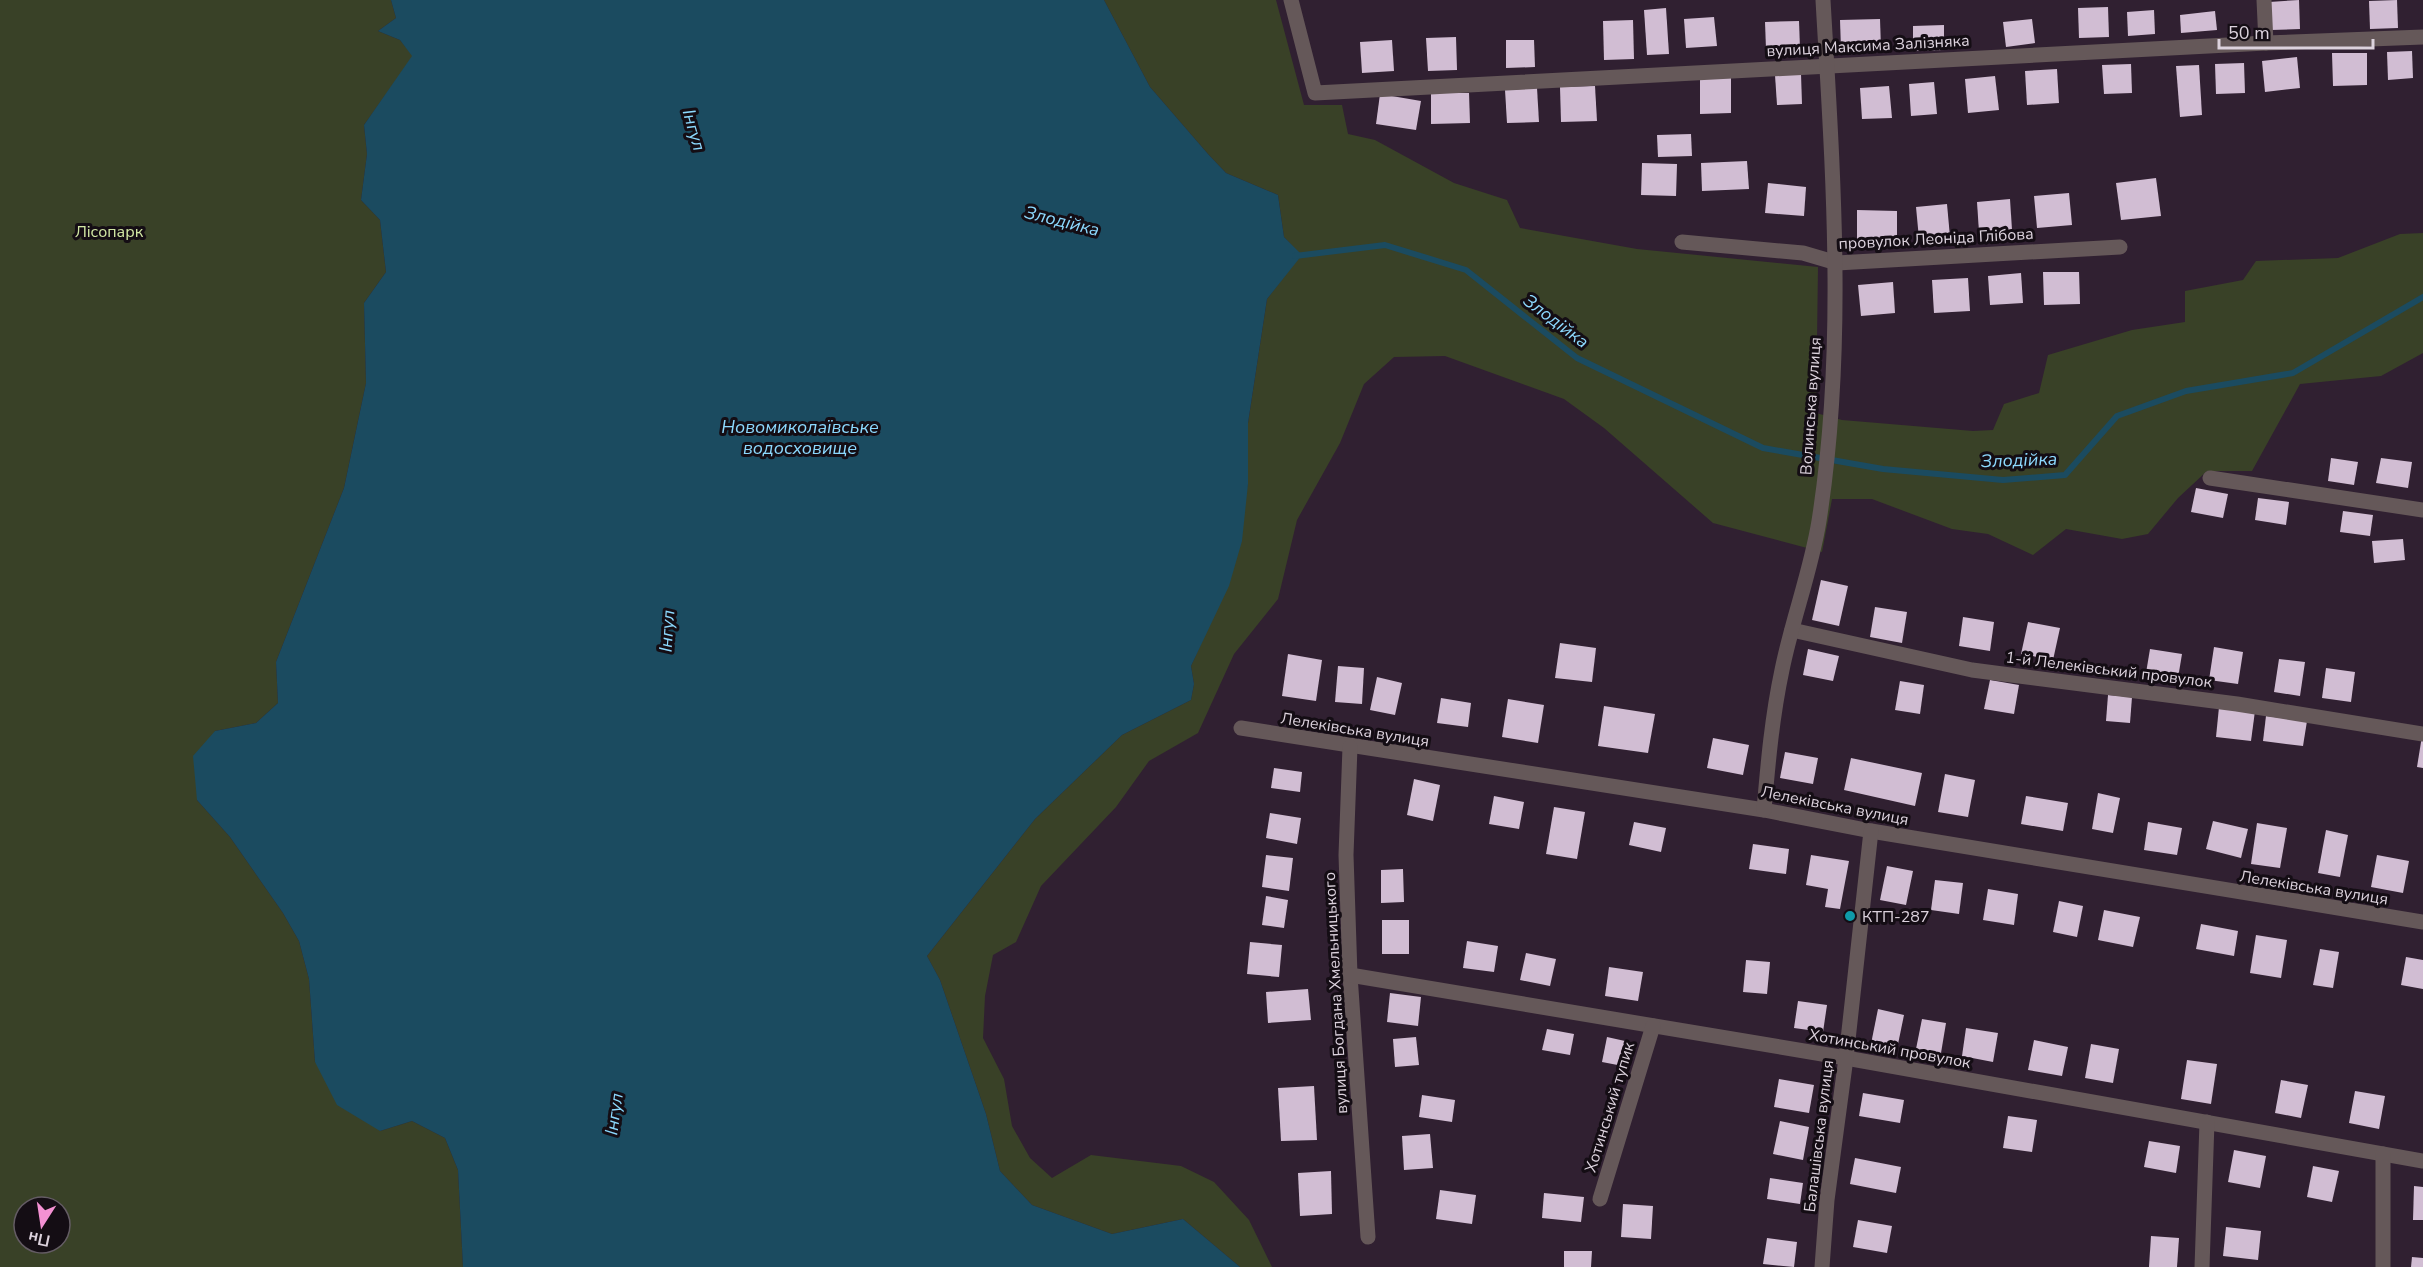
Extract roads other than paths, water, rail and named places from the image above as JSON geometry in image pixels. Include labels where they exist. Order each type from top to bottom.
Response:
[{"type":"street","name":"вулиця Максима Залізняка","points":[[1291,0],[1315,93],[2266,42],[2423,37]]},
{"type":"street","name":"Волинська вулиця","points":[[1764,810],[1772,725],[1792,630],[1819,522],[1827,441],[1837,263],[1823,0]]},
{"type":"street","points":[[2264,0],[2266,42]]},
{"type":"street","name":"провулок Леоніда Глібова","points":[[1682,242],[1803,253],[1837,263],[2120,247]]},
{"type":"street","points":[[2210,478],[2423,510]]},
{"type":"street","name":"1-й Лелеківський провулок","points":[[1792,630],[1972,670],[2237,704],[2423,734]]},
{"type":"street","name":"Лелеківська вулиця","points":[[1241,728],[1350,747],[1764,810],[1871,831],[2423,923]]},
{"type":"street","name":"вулиця Богдана Хмельницького","points":[[1350,747],[1346,855],[1350,975],[1368,1237]]},
{"type":"street","name":"Балашівська вулиця","points":[[1822,1267],[1827,1200],[1846,1058],[1871,831]]},
{"type":"street","name":"Хотинський провулок","points":[[1350,975],[1846,1058],[2423,1161]]},
{"type":"street","name":"Хотинський тупик","points":[[1600,1199],[1653,1026]]},
{"type":"street","points":[[2202,1267],[2207,1122]]},
{"type":"street","points":[[2383,1154],[2383,1267]]},
{"type":"water","name":"Новомиколаївське водосховище","points":[[391,0],[1104,0],[1150,87],[1208,154],[1226,173],[1278,195],[1284,237],[1302,255],[1267,299],[1248,423],[1248,484],[1242,541],[1229,586],[1191,666],[1194,684],[1191,700],[1122,735],[1035,819],[927,956],[940,980],[986,1114],[1000,1171],[1032,1205],[1112,1234],[1183,1219],[1240,1267],[463,1267],[458,1170],[445,1138],[412,1121],[380,1131],[337,1105],[315,1062],[309,979],[299,941],[283,913],[230,837],[197,800],[193,756],[215,731],[256,723],[278,703],[276,662],[344,488],[366,383],[364,303],[386,272],[380,220],[361,200],[367,154],[364,125],[412,56],[400,40],[378,31],[396,18]]},
{"type":"waterway","name":"Злодійка","points":[[1295,256],[1385,245],[1466,270],[1577,358],[1763,448],[1883,469],[2003,480],[2065,475],[2117,416],[2186,391],[2293,373],[2423,297]]},
{"type":"place","name":"КТП-287","points":[[1850,916]]},
{"type":"water label","name":"Інгул","points":[[694,130]]},
{"type":"water label","name":"Інгул","points":[[667,631]]},
{"type":"water label","name":"Інгул","points":[[614,1114]]},
{"type":"park label","name":"Лісопарк","points":[[109,231]]}]
